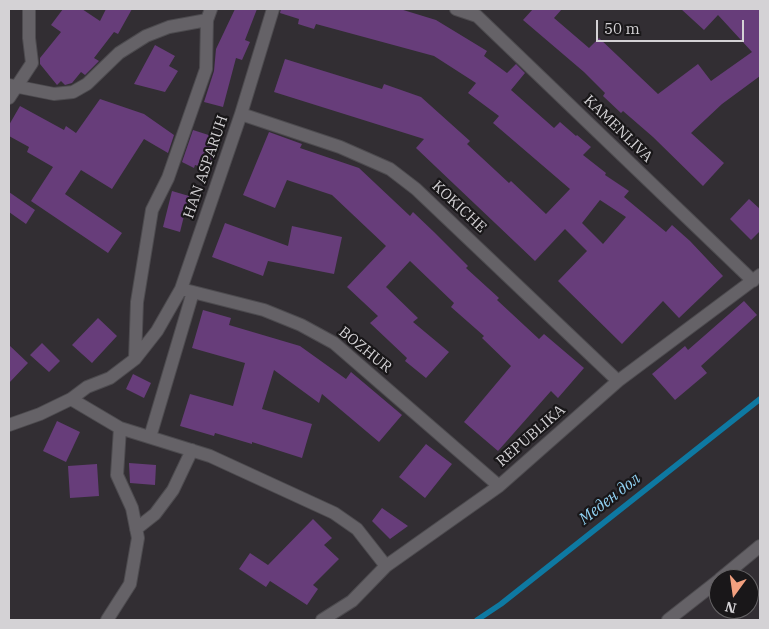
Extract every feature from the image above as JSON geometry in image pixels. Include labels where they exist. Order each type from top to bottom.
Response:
[{"type":"street","points":[[9,98],[12,86],[32,63],[29,38],[29,9]]},
{"type":"street","name":"HAN ASPARUH","points":[[9,425],[71,398],[87,387],[110,378],[135,359],[187,291],[273,9]]},
{"type":"street","name":"KAMENLIVA","points":[[456,9],[477,16],[757,278]]},
{"type":"street","points":[[12,86],[54,94],[73,92],[87,84],[119,53],[146,36],[209,14],[206,69],[168,178],[152,210],[137,302],[135,359]]},
{"type":"street","name":"KOKICHE","points":[[241,114],[340,146],[390,169],[416,189],[618,381]]},
{"type":"street","name":"REPUBLIKA","points":[[322,620],[352,601],[386,566],[499,486],[618,381],[757,278]]},
{"type":"street","points":[[150,438],[187,291]]},
{"type":"street","name":"BOZHUR","points":[[187,291],[264,310],[301,325],[334,343],[499,486]]},
{"type":"street","points":[[71,398],[120,428],[210,456],[334,513],[357,528],[386,566]]},
{"type":"street","points":[[107,620],[130,584],[138,538],[132,508],[117,475],[116,455],[120,428]]},
{"type":"street","points":[[136,529],[155,514],[173,490],[192,450]]},
{"type":"street","points":[[731,569],[760,546]]},
{"type":"street","points":[[668,620],[709,587]]},
{"type":"building","points":[[63,9],[82,9],[100,21],[106,9],[132,9],[118,34],[114,32],[94,58],[99,61],[85,75],[81,72],[72,83],[65,85],[61,81],[57,85],[40,64],[40,58],[61,32],[51,25]]},
{"type":"building","points":[[235,9],[257,9],[245,40],[250,42],[242,60],[236,58],[223,107],[204,102],[214,71],[216,49]]},
{"type":"building","points":[[281,9],[400,9],[436,20],[487,51],[484,56],[507,73],[516,64],[525,73],[511,90],[554,128],[560,122],[591,147],[583,155],[606,173],[605,175],[629,191],[624,197],[666,232],[672,225],[723,276],[679,318],[663,301],[622,344],[558,281],[587,251],[565,229],[535,261],[416,148],[424,139],[274,92],[285,59],[382,89],[384,84],[421,97],[470,141],[467,144],[546,214],[570,189],[493,123],[499,116],[468,93],[476,83],[434,56],[316,24],[314,29],[298,24],[299,19],[280,13]],"holes":[[[600,200],[626,217],[603,244],[582,223]]]},
{"type":"building","points":[[533,9],[562,9],[554,18],[589,48],[599,38],[658,94],[698,64],[711,81],[752,52],[718,15],[704,30],[681,9],[760,9],[760,76],[722,104],[691,133],[724,163],[703,186],[653,137],[623,111],[621,113],[603,96],[605,93],[584,72],[523,20]]},
{"type":"building","points":[[155,45],[175,56],[169,66],[178,71],[165,92],[134,84]]},
{"type":"building","points":[[100,99],[144,114],[174,135],[168,153],[144,139],[112,189],[81,170],[65,194],[122,233],[108,253],[31,201],[53,167],[27,152],[29,147],[9,136],[9,125],[20,106],[64,130],[66,126],[76,133]]},
{"type":"building","points":[[193,130],[221,139],[210,170],[195,165],[194,168],[182,162]]},
{"type":"building","points":[[269,132],[302,144],[300,148],[359,168],[410,216],[413,212],[468,266],[466,268],[499,298],[497,300],[539,339],[544,334],[584,368],[558,398],[551,391],[498,451],[464,422],[511,366],[482,338],[484,336],[451,307],[454,303],[410,261],[386,287],[418,318],[413,322],[449,352],[426,378],[405,361],[407,358],[370,323],[378,316],[347,287],[386,246],[332,195],[287,180],[275,208],[243,195]]},
{"type":"building","points":[[172,191],[189,196],[180,232],[163,227]]},
{"type":"building","points":[[9,192],[35,210],[26,224],[9,212]]},
{"type":"building","points":[[749,199],[760,209],[760,231],[751,240],[730,219]]},
{"type":"building","points":[[225,223],[288,246],[292,226],[342,237],[334,274],[268,261],[263,276],[212,257]]},
{"type":"building","points":[[744,301],[757,315],[701,366],[707,373],[675,400],[652,374],[685,346],[688,350]]},
{"type":"building","points":[[203,310],[231,318],[229,325],[300,346],[346,379],[351,372],[402,415],[379,442],[322,394],[319,403],[274,370],[262,409],[312,424],[302,458],[252,442],[252,444],[215,433],[214,436],[180,426],[190,394],[233,406],[245,363],[192,348]]},
{"type":"building","points":[[98,318],[117,336],[92,363],[72,345]]},
{"type":"building","points":[[42,343],[60,361],[49,372],[30,355]]},
{"type":"building","points":[[9,345],[28,363],[9,383]]},
{"type":"building","points":[[133,374],[151,383],[144,398],[126,389]]},
{"type":"building","points":[[57,421],[80,432],[66,462],[43,451]]},
{"type":"building","points":[[426,444],[452,464],[425,498],[399,477]]},
{"type":"building","points":[[129,463],[156,465],[155,485],[130,483]]},
{"type":"building","points":[[97,464],[99,496],[70,498],[68,466]]},
{"type":"building","points":[[382,508],[408,526],[390,539],[372,521]]},
{"type":"building","points":[[313,519],[332,538],[324,545],[339,559],[313,585],[318,589],[307,605],[270,581],[266,587],[239,569],[250,553],[268,565]]},
{"type":"waterway","name":"Меден дол","points":[[477,620],[501,604],[760,399]]}]
